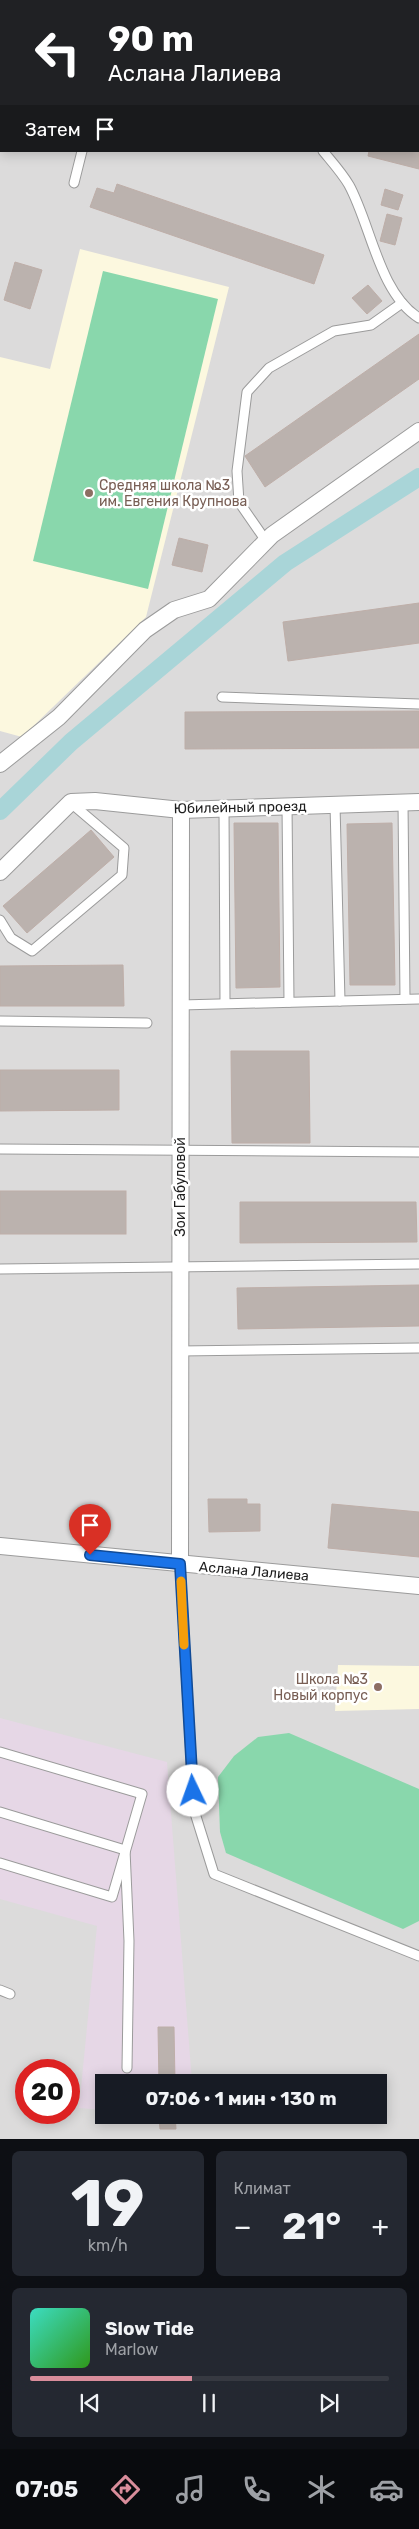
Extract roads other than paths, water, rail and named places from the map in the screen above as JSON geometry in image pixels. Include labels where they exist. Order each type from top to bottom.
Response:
[{"type":"street","points":[[0,764],[59,717],[145,630],[174,610],[209,599],[266,541],[419,431]]},
{"type":"street","name":"Юбилейный проезд","points":[[71,802],[95,801],[181,810],[411,802]]},
{"type":"street","points":[[0,872],[71,802]]},
{"type":"street","name":"Зои Габуловой","points":[[180,1564],[181,810]]},
{"type":"street","name":"Аслана Лалиева","points":[[0,1546],[419,1586]]},
{"type":"lane","points":[[74,183],[82,152]]},
{"type":"lane","points":[[324,152],[348,184],[384,273],[407,310],[419,318]]},
{"type":"lane","points":[[266,541],[239,502],[237,471],[247,392],[269,368],[334,331],[371,325],[402,303]]},
{"type":"lane","points":[[222,697],[419,704]]},
{"type":"lane","points":[[0,920],[11,938],[32,950],[122,875],[124,848],[71,802]]},
{"type":"lane","points":[[405,999],[411,802]]},
{"type":"lane","points":[[335,805],[340,1001]]},
{"type":"lane","points":[[286,806],[290,1002]]},
{"type":"lane","points":[[224,808],[225,1004]]},
{"type":"lane","points":[[181,1005],[419,999]]},
{"type":"lane","points":[[0,1021],[147,1023]]},
{"type":"lane","points":[[0,1149],[419,1152]]},
{"type":"lane","points":[[0,1269],[180,1265],[419,1264]]},
{"type":"lane","points":[[180,1351],[419,1348]]},
{"type":"lane","points":[[180,1564],[194,1810],[214,1874],[419,1956]]},
{"type":"lane","points":[[0,1752],[142,1794],[112,1897],[0,1863]]},
{"type":"lane","points":[[0,1812],[125,1850]]},
{"type":"lane","points":[[125,1850],[129,1941],[127,2068]]},
{"type":"lane","points":[[0,1990],[10,1994]]},
{"type":"waterway","points":[[0,811],[71,742],[285,563],[419,477]]},
{"type":"place","name":"Средняя школа №3 им. Евгения Крупнова","points":[[89,493]]},
{"type":"place","name":"Школа №3 Новый корпус","points":[[378,1687]]}]
